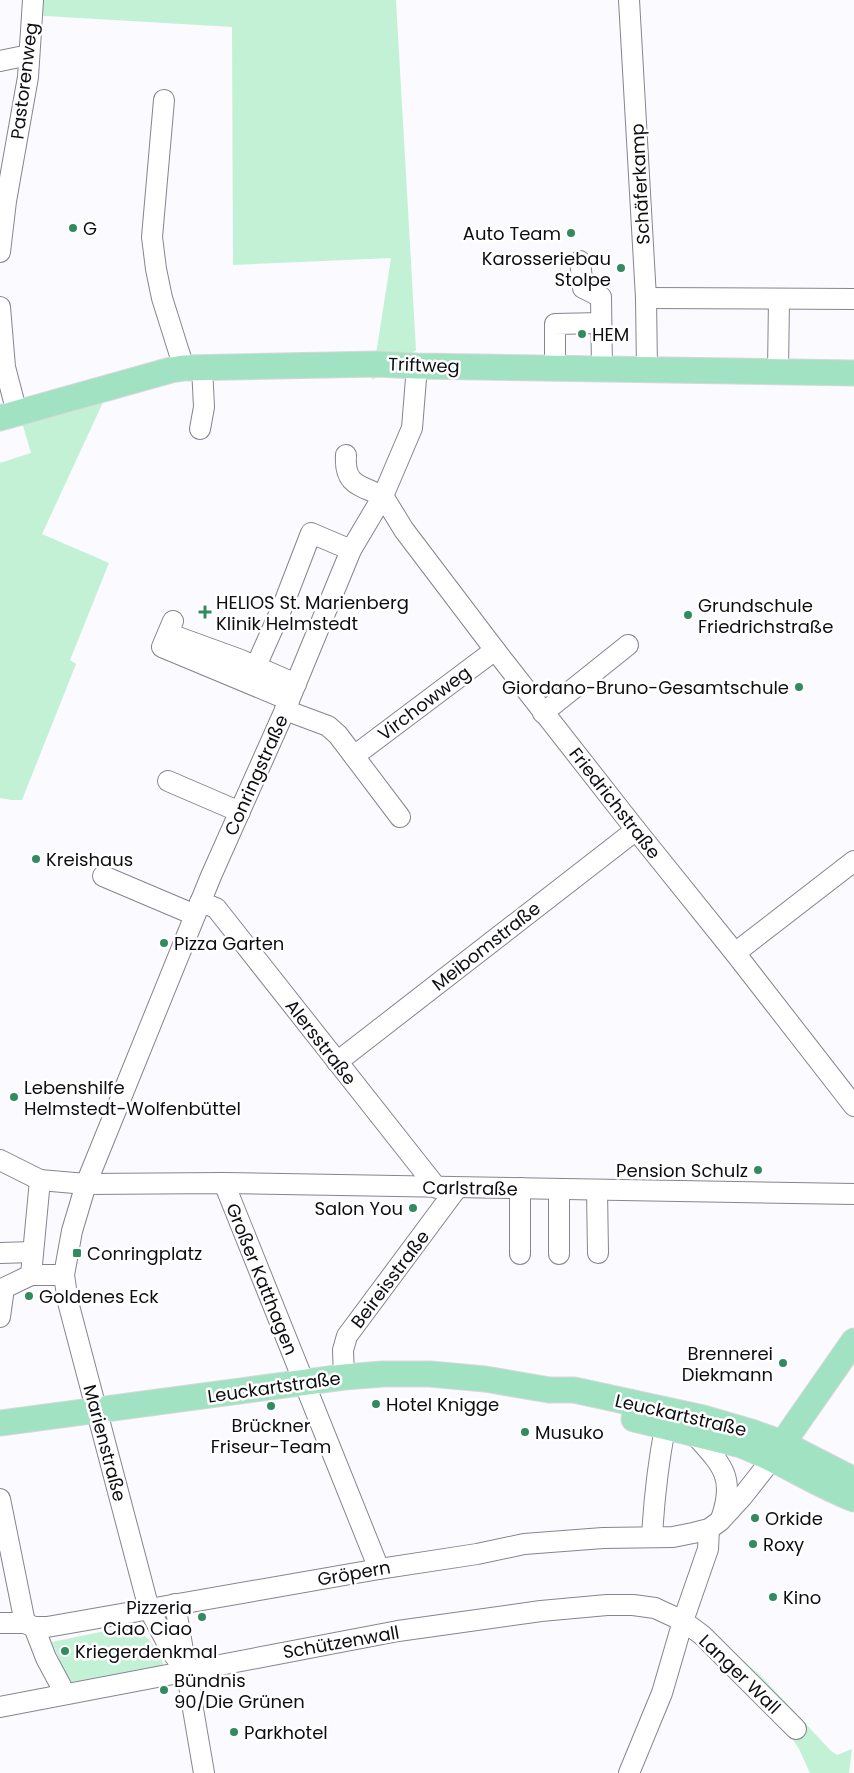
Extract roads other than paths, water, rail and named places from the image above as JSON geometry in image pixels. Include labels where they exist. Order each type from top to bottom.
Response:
[{"type":"main road","name":"Triftweg","points":[[9,416],[171,370],[193,368],[377,364],[854,373]]},
{"type":"main road","points":[[777,1451],[854,1341]]},
{"type":"main road","name":"Leuckartstraße","points":[[0,1423],[344,1377],[383,1374],[430,1374],[484,1379],[549,1390],[574,1390],[703,1418],[751,1432],[777,1451]]},
{"type":"main road","name":"Leuckartstraße","points":[[549,1390],[571,1401],[665,1428],[777,1451]]},
{"type":"main road","points":[[777,1451],[854,1480]]},
{"type":"main road","points":[[777,1451],[854,1499]]},
{"type":"street","name":"Pastorenweg","points":[[0,252],[3,202],[28,77],[33,0]]},
{"type":"street","name":"Schäferkamp","points":[[629,0],[646,298],[647,369]]},
{"type":"street","points":[[0,60],[30,55]]},
{"type":"street","points":[[164,100],[152,237],[162,298],[193,368],[204,407],[200,428]]},
{"type":"street","points":[[580,261],[583,288],[601,297],[602,368]]},
{"type":"street","points":[[646,298],[854,300]]},
{"type":"street","points":[[778,371],[779,299]]},
{"type":"street","points":[[0,307],[9,416]]},
{"type":"street","points":[[555,368],[555,324],[602,322]]},
{"type":"street","name":"Conringstraße","points":[[86,1184],[198,909],[290,698],[351,550],[383,496],[412,428],[417,366]]},
{"type":"street","points":[[346,455],[345,468],[351,481],[383,496]]},
{"type":"street","name":"Friedrichstraße","points":[[383,496],[404,530],[543,713],[735,953],[854,1106]]},
{"type":"street","points":[[256,666],[284,603],[311,533],[351,550]]},
{"type":"street","points":[[290,698],[162,647],[174,628],[256,666],[290,698],[338,735],[400,817]]},
{"type":"street","points":[[543,713],[628,645]]},
{"type":"street","name":"Virchowweg","points":[[354,756],[495,650]]},
{"type":"street","points":[[168,781],[240,812]]},
{"type":"street","name":"Meibomstraße","points":[[337,1062],[636,830]]},
{"type":"street","points":[[735,953],[854,861]]},
{"type":"street","name":"Alersstraße","points":[[103,876],[198,909],[216,908],[437,1188]]},
{"type":"street","points":[[0,1160],[40,1180],[86,1184],[72,1231],[64,1275],[31,1275],[4,1288],[0,1317]]},
{"type":"street","points":[[31,1275],[40,1180]]},
{"type":"street","name":"Carlstraße","points":[[86,1184],[224,1183],[854,1194]]},
{"type":"street","name":"Großer Katthagen","points":[[224,1183],[379,1569]]},
{"type":"street","name":"Beireisstraße","points":[[344,1377],[343,1350],[347,1336],[457,1188]]},
{"type":"street","points":[[520,1188],[520,1254]]},
{"type":"street","points":[[559,1189],[559,1254]]},
{"type":"street","points":[[597,1190],[598,1253]]},
{"type":"street","points":[[0,1252],[33,1252]]},
{"type":"street","name":"Marienstraße","points":[[64,1275],[68,1302],[149,1609],[172,1652],[186,1672]]},
{"type":"street","points":[[652,1537],[655,1490],[665,1428]]},
{"type":"street","name":"Leuckartstraße","points":[[629,1773],[662,1693],[683,1621],[715,1525],[728,1495],[724,1469],[695,1435]]},
{"type":"street","points":[[715,1525],[742,1497],[777,1451]]},
{"type":"street","points":[[0,1499],[29,1625],[61,1686]]},
{"type":"street","name":"Gröpern","points":[[0,1624],[47,1627],[379,1569],[477,1554],[524,1544],[603,1538],[673,1537],[715,1525]]},
{"type":"street","points":[[176,1604],[204,1773]]},
{"type":"street","name":"Schützenwall","points":[[0,1708],[398,1631],[542,1611],[607,1605],[633,1605],[655,1608],[683,1621]]},
{"type":"street","points":[[149,1609],[167,1622],[181,1641]]},
{"type":"street","name":"Langer Wall","points":[[683,1621],[702,1635],[796,1730]]},
{"type":"place","name":"G","points":[[73,228]]},
{"type":"place","name":"Auto Team","points":[[571,233]]},
{"type":"place","name":"Karosseriebau Stolpe","points":[[621,268]]},
{"type":"place","name":"HEM","points":[[582,334]]},
{"type":"place","name":"HELIOS St. Marienberg Klinik Helmstedt","points":[[205,612]]},
{"type":"place","name":"Grundschule Friedrichstraße","points":[[688,615]]},
{"type":"place","name":"Giordano-Bruno-Gesamtschule","points":[[799,687]]},
{"type":"place","name":"Kreishaus","points":[[36,859]]},
{"type":"place","name":"Pizza Garten","points":[[164,943]]},
{"type":"place","name":"Lebenshilfe Helmstedt-Wolfenbüttel","points":[[14,1097]]},
{"type":"place","name":"Pension Schulz","points":[[758,1170]]},
{"type":"place","name":"Salon You","points":[[413,1208]]},
{"type":"place","name":"Conringplatz","points":[[77,1253]]},
{"type":"place","name":"Goldenes Eck","points":[[29,1296]]},
{"type":"place","name":"Brennerei Diekmann","points":[[783,1363]]},
{"type":"place","name":"Hotel Knigge","points":[[376,1404]]},
{"type":"place","name":"Brückner Friseur-Team","points":[[271,1406]]},
{"type":"place","name":"Musuko","points":[[525,1432]]},
{"type":"place","name":"Orkide","points":[[755,1518]]},
{"type":"place","name":"Roxy","points":[[753,1544]]},
{"type":"place","name":"Kino","points":[[773,1597]]},
{"type":"place","name":"Pizzeria Ciao Ciao","points":[[202,1617]]},
{"type":"place","name":"Kriegerdenkmal","points":[[65,1651]]},
{"type":"place","name":"Bündnis 90/Die Grünen","points":[[164,1690]]},
{"type":"place","name":"Parkhotel","points":[[234,1732]]}]
